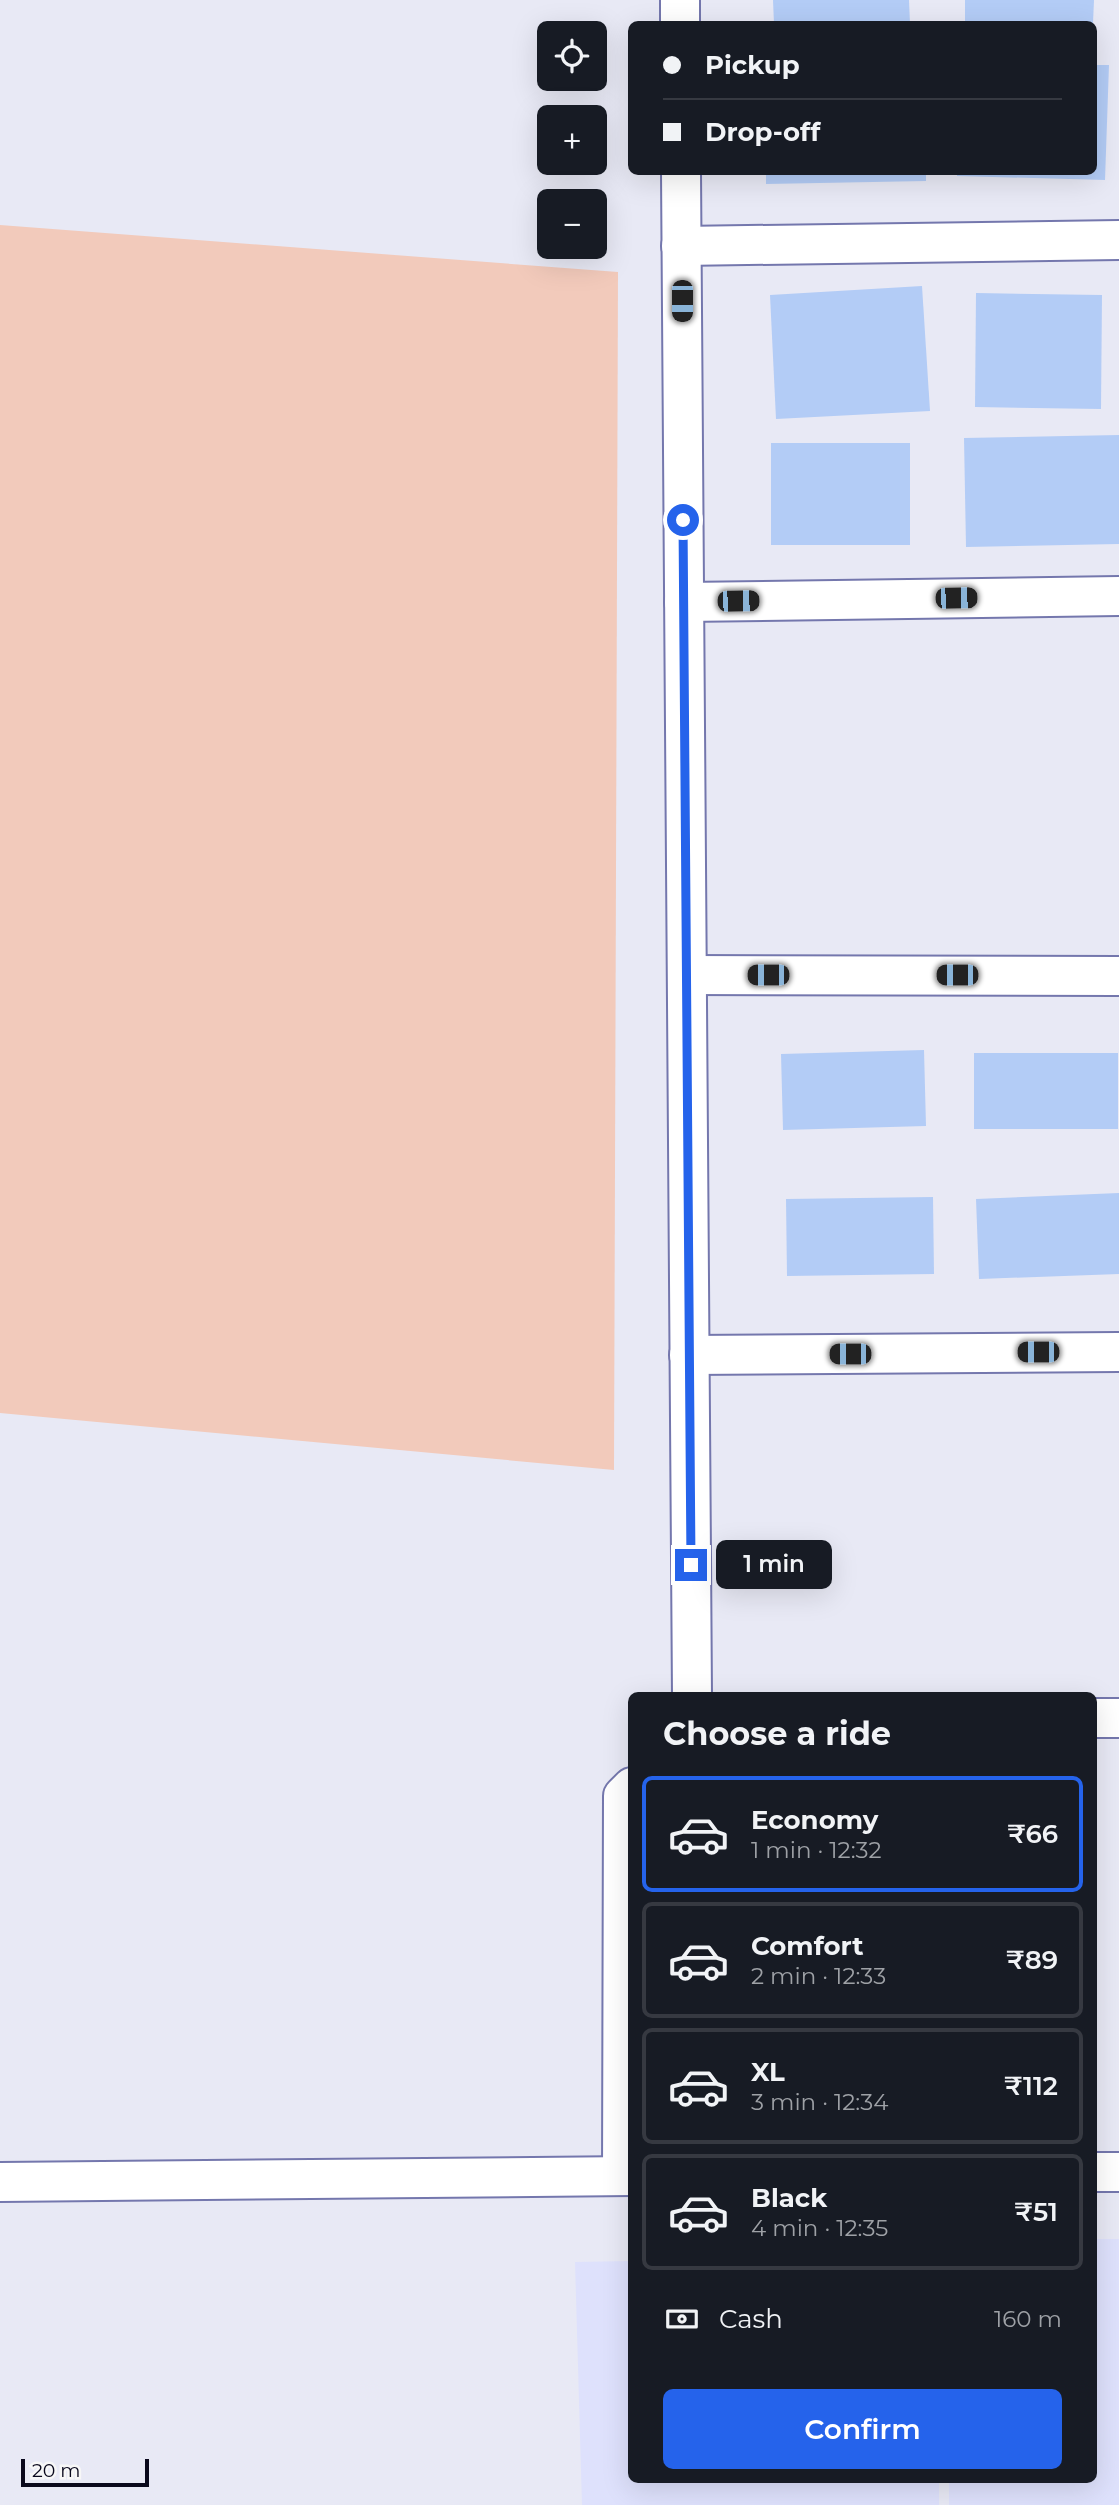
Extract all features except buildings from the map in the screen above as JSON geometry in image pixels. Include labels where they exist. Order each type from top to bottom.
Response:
[{"type":"street","points":[[680,0],[680,21]]},
{"type":"street","points":[[681,175],[692,1692]]},
{"type":"street","points":[[681,246],[1119,240]]},
{"type":"street","points":[[684,602],[1119,596]]},
{"type":"street","points":[[687,975],[1119,976]]},
{"type":"street","points":[[689,1355],[1119,1352]]},
{"type":"street","points":[[1097,1718],[1119,1718]]},
{"type":"street","points":[[0,2182],[627,2176],[623,1796],[628,1791]]},
{"type":"street","points":[[1097,2172],[1119,2172]]},
{"type":"shaded area","points":[[0,225],[618,272],[614,1470],[0,1413]]},
{"type":"shaded area","points":[[1097,2239],[1119,2239],[1119,2505],[949,2505],[949,2483],[1097,2483]]},
{"type":"shaded area","points":[[628,2261],[628,2483],[939,2483],[939,2505],[582,2505],[575,2262]]},
{"type":"route","points":[[683,520],[691,1565]]}]
